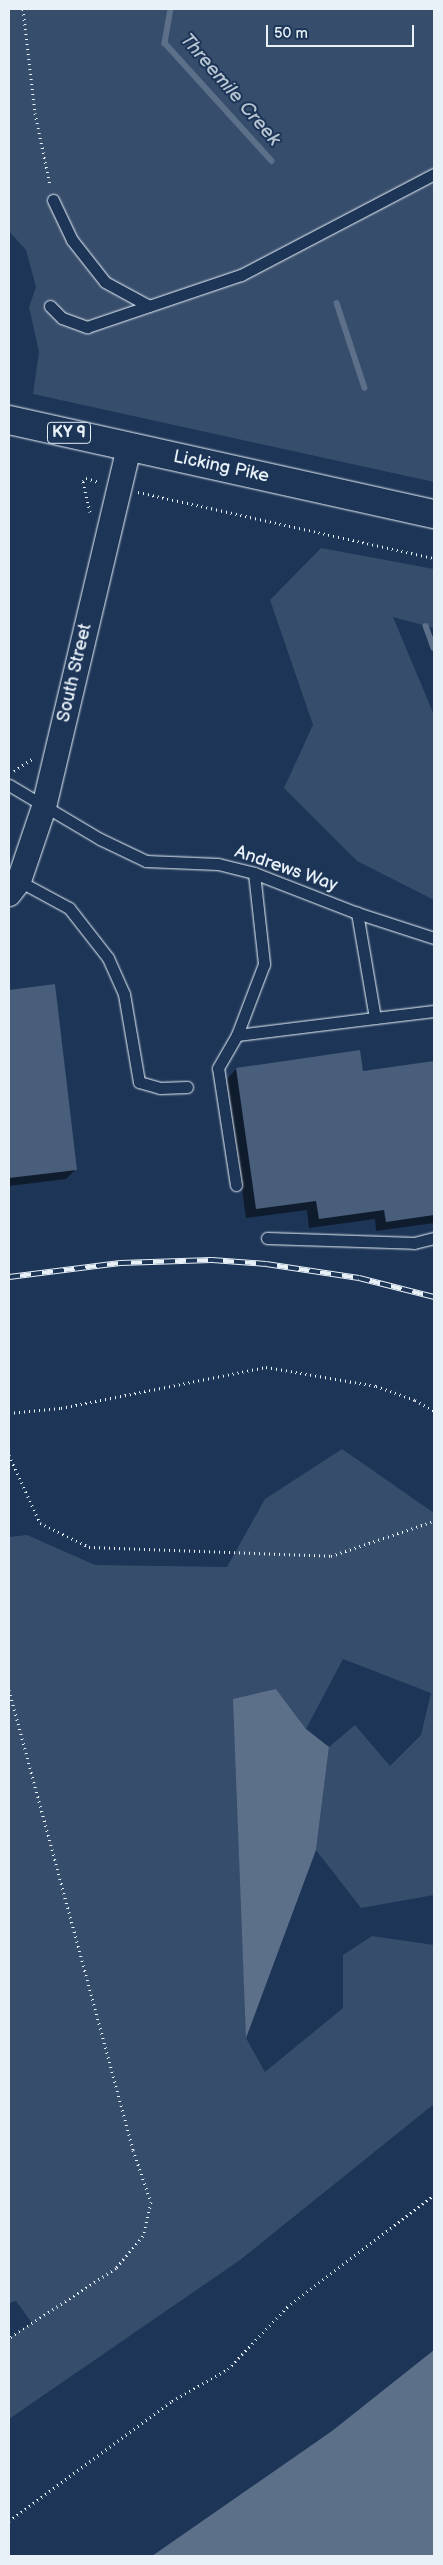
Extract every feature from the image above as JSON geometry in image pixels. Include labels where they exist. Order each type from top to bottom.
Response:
[{"type":"main road","name":"Licking Pike","points":[[9,420],[434,514]]},
{"type":"street","name":"South Street","points":[[14,887],[44,807],[129,447]]},
{"type":"lane","points":[[50,306],[62,318],[87,327],[149,306],[242,274],[434,174]]},
{"type":"lane","points":[[53,200],[72,240],[105,282],[149,306]]},
{"type":"lane","name":"Andrews Way","points":[[9,785],[44,807],[146,861],[218,864],[254,873],[357,913],[434,938]]},
{"type":"lane","points":[[236,1185],[218,1068],[237,1035],[264,964],[254,873]]},
{"type":"lane","points":[[14,887],[68,908],[108,958],[124,994],[139,1082],[160,1088],[187,1087]]},
{"type":"lane","points":[[357,913],[375,1018]]},
{"type":"lane","points":[[237,1035],[434,1010]]},
{"type":"lane","points":[[268,1238],[414,1243],[434,1238]]},
{"type":"path","points":[[23,9],[35,113],[53,200]]},
{"type":"path","points":[[145,494],[434,558]]},
{"type":"path","points":[[9,1413],[70,1406],[266,1368],[376,1386],[416,1400],[434,1411]]},
{"type":"path","points":[[9,1456],[40,1523],[89,1547],[331,1556],[434,1521]]},
{"type":"path","points":[[9,1690],[133,2150],[150,2202],[143,2236],[116,2268],[9,2338]]},
{"type":"path","points":[[9,2522],[172,2401],[228,2370],[287,2307],[434,2195]]},
{"type":"shaded area","points":[[9,9],[434,9],[434,482],[33,394],[39,352],[29,307],[36,287],[26,250],[9,231]]},
{"type":"shaded area","points":[[321,548],[434,569],[434,628],[393,617],[434,715],[434,900],[357,861],[284,788],[313,725],[270,600]]},
{"type":"shaded area","points":[[342,1449],[434,1513],[434,1895],[361,1908],[316,1850],[329,1747],[355,1725],[390,1766],[421,1735],[431,1693],[343,1659],[306,1729],[276,1689],[246,2038],[265,2072],[343,2008],[343,1955],[372,1936],[434,1945],[434,2104],[240,2260],[9,2419],[9,2338],[32,2323],[16,2301],[9,2303],[9,1537],[27,1535],[95,1565],[227,1567],[265,1499]]},
{"type":"shaded area","points":[[276,1689],[306,1729],[329,1747],[316,1850],[246,2038],[233,1699]]},
{"type":"shaded area","points":[[434,2350],[434,2556],[152,2556],[332,2431]]},
{"type":"building","points":[[55,984],[77,1170],[9,1178],[9,990]]},
{"type":"building","points":[[360,1050],[363,1071],[434,1061],[434,1215],[386,1222],[384,1210],[319,1219],[316,1201],[256,1209],[236,1068]]},
{"type":"waterway","name":"Threemile Creek","points":[[171,9],[165,43],[272,161]]},
{"type":"waterway","name":"Threemile Creek","points":[[337,303],[365,388]]},
{"type":"waterway","name":"Threemile Creek","points":[[426,626],[434,648]]},
{"type":"railway","points":[[9,1277],[120,1263],[212,1260],[266,1264],[359,1278],[434,1297]]}]
